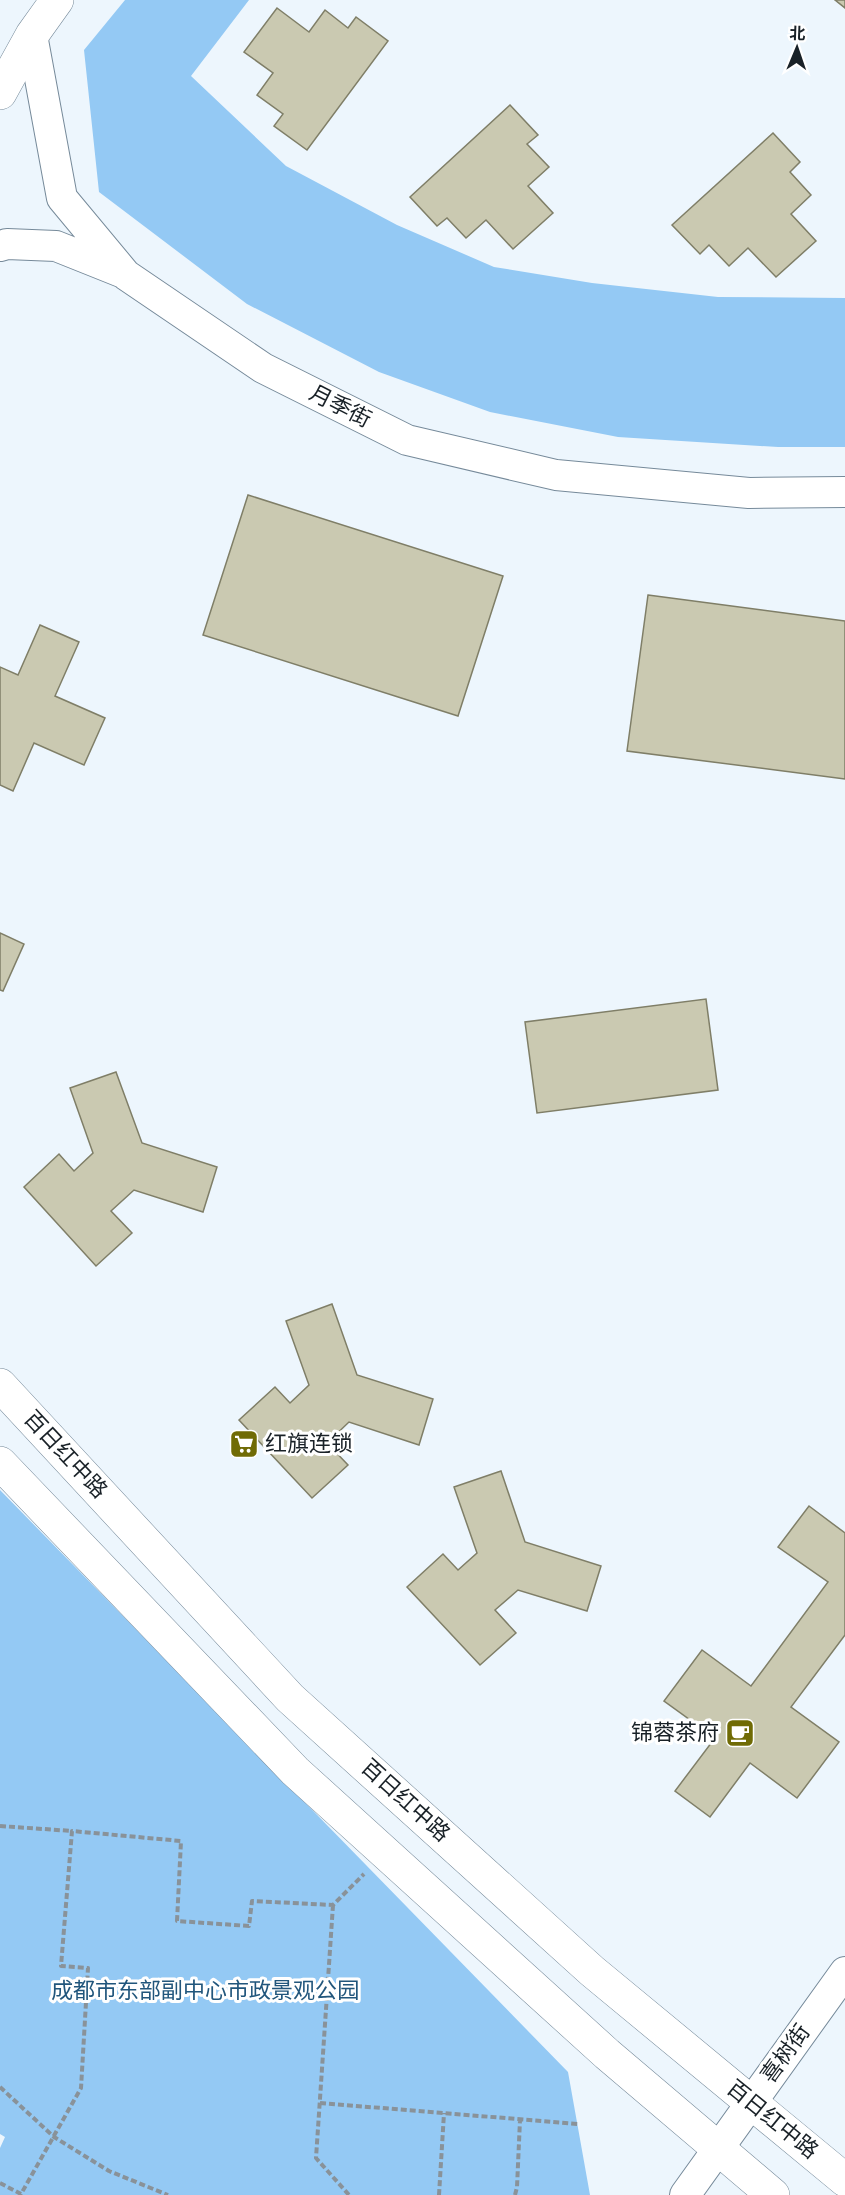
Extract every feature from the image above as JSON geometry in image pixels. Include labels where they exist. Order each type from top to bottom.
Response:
[{"type":"street","points":[[0,93],[33,35],[57,0]]},
{"type":"street","name":"月季街","points":[[33,35],[62,198],[126,274],[263,368],[407,440],[556,475],[749,493],[845,492]]},
{"type":"street","points":[[0,246],[56,246],[126,274]]},
{"type":"street","name":"百日红中路","points":[[0,1385],[290,1698],[592,1971],[845,2180]]},
{"type":"street","points":[[0,1463],[295,1771],[607,2054],[773,2195]]},
{"type":"street","name":"喜树街","points":[[686,2195],[845,1972]]},
{"type":"path","points":[[0,1826],[181,1841],[177,1921],[249,1926],[252,1901],[333,1905]]},
{"type":"path","points":[[0,2183],[21,2194],[81,2088],[88,1968],[61,1966],[72,1831]]},
{"type":"path","points":[[349,2195],[316,2158],[333,1905],[370,1868]]},
{"type":"path","points":[[0,2087],[54,2137],[108,2171],[168,2195]]},
{"type":"path","points":[[320,2103],[578,2124]]},
{"type":"path","points":[[439,2195],[444,2113]]},
{"type":"path","points":[[514,2195],[517,2187],[520,2120]]},
{"type":"green space","points":[[125,0],[249,0],[191,76],[286,166],[397,225],[494,267],[592,283],[718,297],[845,298],[845,447],[778,447],[618,437],[490,412],[379,372],[247,304],[99,192],[84,50]]},
{"type":"green space","name":"成都市东部副中心市政景观公园","points":[[0,1490],[568,2072],[590,2195],[0,2195],[0,2148],[5,2137],[0,2134]]},
{"type":"building","points":[[835,0],[845,0],[845,8]]},
{"type":"building","points":[[277,8],[309,32],[325,10],[348,28],[356,17],[388,41],[307,150],[274,126],[283,114],[257,95],[273,73],[244,52]]},
{"type":"building","points":[[510,105],[538,135],[527,144],[549,167],[528,186],[553,213],[513,249],[486,220],[466,238],[447,218],[437,226],[410,197]]},
{"type":"building","points":[[773,133],[800,162],[790,172],[811,195],[791,214],[816,241],[776,277],[748,248],[729,266],[709,245],[700,254],[672,225]]},
{"type":"building","points":[[248,495],[503,576],[458,716],[203,635]]},
{"type":"building","points":[[648,595],[845,621],[845,779],[627,751]]},
{"type":"building","points":[[40,625],[79,642],[55,696],[105,718],[84,765],[34,743],[13,791],[0,785],[0,667],[18,675]]},
{"type":"building","points":[[0,933],[24,944],[3,991],[0,990]]},
{"type":"building","points":[[706,999],[718,1090],[537,1113],[525,1022]]},
{"type":"building","points":[[116,1072],[142,1143],[217,1167],[203,1212],[134,1190],[111,1211],[132,1233],[96,1266],[24,1187],[59,1154],[74,1171],[93,1153],[70,1088]]},
{"type":"building","points":[[332,1304],[357,1375],[433,1399],[419,1445],[349,1422],[327,1443],[348,1465],[312,1498],[239,1420],[275,1387],[290,1403],[309,1385],[286,1321]]},
{"type":"building","points":[[501,1471],[525,1542],[601,1566],[587,1611],[518,1590],[495,1610],[516,1633],[480,1665],[407,1587],[443,1554],[458,1570],[477,1553],[454,1487]]},
{"type":"building","points":[[809,1506],[845,1533],[845,1635],[791,1707],[839,1742],[797,1798],[750,1763],[710,1817],[675,1791],[715,1738],[664,1701],[702,1650],[751,1686],[828,1582],[778,1547]]},
{"type":"place","name":"红旗连锁","points":[[244,1444]]},
{"type":"place","name":"锦蓉茶府","points":[[740,1733]]}]
